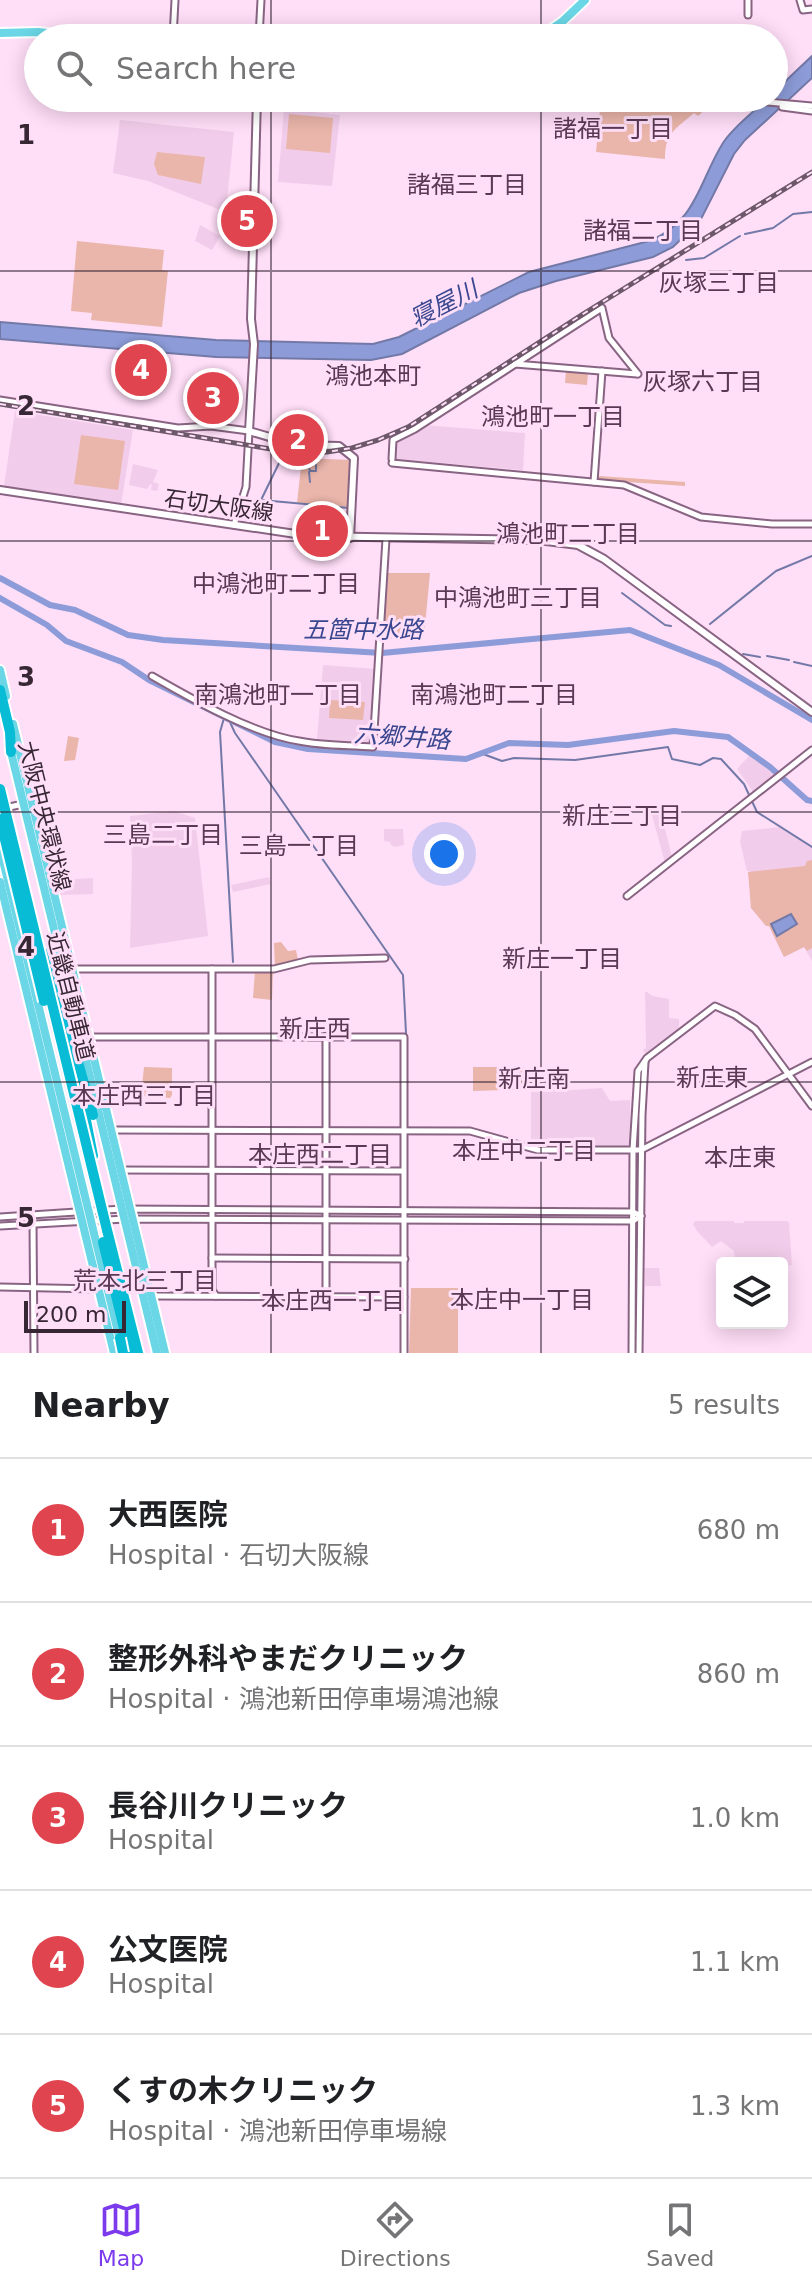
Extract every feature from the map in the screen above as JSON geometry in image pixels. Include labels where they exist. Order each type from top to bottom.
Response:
[{"type":"highway","points":[[0,690],[10,732],[11,752]]},
{"type":"highway","name":"近畿自動車道","points":[[0,789],[99,1198],[140,1353]]},
{"type":"highway","name":"近畿自動車道","points":[[0,819],[130,1353]]},
{"type":"highway","points":[[27,902],[65,1016],[93,1115]]},
{"type":"highway","points":[[48,988],[56,994],[88,1125],[99,1198]]},
{"type":"highway","points":[[101,1232],[115,1336],[123,1353]]},
{"type":"main road","points":[[559,24],[585,0]]},
{"type":"main road","points":[[0,35],[24,33]]},
{"type":"main road","points":[[0,35],[24,36]]},
{"type":"main road","points":[[257,112],[251,319],[254,358],[249,431],[297,445],[339,446],[354,458],[350,538]]},
{"type":"main road","name":"石切大阪線","points":[[0,490],[309,536],[553,540],[584,548],[608,562],[812,712]]},
{"type":"main road","points":[[0,670],[27,800],[73,969],[113,1130],[128,1215],[143,1256],[165,1353]]},
{"type":"main road","name":"大阪中央環状線","points":[[0,707],[27,800],[33,842],[78,1027],[128,1215],[157,1353]]},
{"type":"main road","points":[[33,842],[60,917]]},
{"type":"main road","points":[[0,848],[68,1126],[85,1216]]},
{"type":"main road","points":[[0,882],[48,1080],[103,1286],[115,1336],[114,1353]]},
{"type":"main road","points":[[18,921],[20,963]]},
{"type":"main road","points":[[68,951],[78,1027]]},
{"type":"main road","points":[[48,1080],[68,1126]]},
{"type":"main road","points":[[141,1286],[143,1256]]},
{"type":"main road","points":[[103,1286],[123,1353]]},
{"type":"street","points":[[174,24],[175,0]]},
{"type":"street","points":[[260,24],[261,0]]},
{"type":"street","points":[[748,0],[748,15]]},
{"type":"street","points":[[800,0],[803,10],[812,9]]},
{"type":"street","points":[[791,101],[812,107]]},
{"type":"street","points":[[788,105],[812,107]]},
{"type":"street","points":[[788,107],[812,107]]},
{"type":"street","points":[[514,364],[638,374],[609,338],[602,308],[514,364],[415,429],[393,440],[392,461],[629,487],[701,517],[772,524],[812,524]]},
{"type":"street","points":[[594,482],[602,371]]},
{"type":"street","points":[[0,400],[178,428],[211,426],[249,431],[246,487],[234,525]]},
{"type":"street","points":[[152,676],[187,696],[280,737],[300,742],[373,747],[386,539]]},
{"type":"street","points":[[627,896],[812,750]]},
{"type":"street","points":[[0,803],[27,800]]},
{"type":"street","points":[[0,809],[27,800]]},
{"type":"street","points":[[73,969],[279,969],[290,963],[310,960],[385,958]]},
{"type":"street","points":[[212,969],[212,1293],[216,1296]]},
{"type":"street","points":[[632,1353],[633,1150],[638,1071],[645,1061],[715,1006],[755,1029],[812,1106]]},
{"type":"street","points":[[326,1036],[326,1296]]},
{"type":"street","points":[[89,1037],[404,1037],[404,1353]]},
{"type":"street","points":[[639,1353],[645,1061]]},
{"type":"street","points":[[113,1130],[482,1133],[538,1150],[641,1150],[812,1062]]},
{"type":"street","points":[[119,1170],[403,1171]]},
{"type":"street","points":[[0,1217],[212,1210],[633,1212],[641,1216]]},
{"type":"street","points":[[32,1214],[34,1353]]},
{"type":"street","points":[[0,1226],[85,1216],[128,1215],[212,1219],[633,1221],[641,1216]]},
{"type":"street","points":[[212,1258],[405,1259]]},
{"type":"street","points":[[0,1287],[103,1286]]},
{"type":"street","points":[[153,1296],[404,1297]]},
{"type":"shaded area","points":[[284,112],[340,115],[332,186],[278,182]]},
{"type":"shaded area","points":[[600,112],[702,112],[698,116],[694,113],[669,137],[665,159],[596,152]]},
{"type":"shaded area","points":[[289,114],[333,118],[330,153],[286,149]]},
{"type":"shaded area","points":[[120,120],[234,132],[227,201],[223,211],[148,181],[113,173]]},
{"type":"shaded area","points":[[157,152],[205,157],[201,184],[158,175],[154,164]]},
{"type":"shaded area","points":[[200,225],[220,236],[212,250],[195,241]]},
{"type":"shaded area","points":[[77,241],[164,250],[162,270],[168,271],[162,327],[91,320],[92,313],[71,311]]},
{"type":"shaded area","points":[[566,371],[588,373],[587,385],[565,383]]},
{"type":"shaded area","points":[[15,411],[133,430],[121,505],[4,486]]},
{"type":"shaded area","points":[[424,425],[525,433],[523,470],[395,459],[395,442]]},
{"type":"shaded area","points":[[81,435],[125,441],[118,490],[74,484]]},
{"type":"shaded area","points":[[302,458],[351,460],[348,507],[297,503]]},
{"type":"shaded area","points":[[133,464],[158,470],[153,482],[159,484],[157,491],[151,490],[150,484],[147,489],[129,485]]},
{"type":"shaded area","points":[[599,476],[685,482],[685,486],[599,480]]},
{"type":"shaded area","points":[[388,573],[430,573],[424,636],[382,639]]},
{"type":"shaded area","points":[[323,665],[376,669],[369,744],[317,739]]},
{"type":"shaded area","points":[[330,700],[365,702],[363,720],[329,718]]},
{"type":"shaded area","points":[[68,736],[79,738],[75,760],[64,761]]},
{"type":"shaded area","points":[[750,755],[776,776],[754,793],[737,769]]},
{"type":"shaded area","points":[[174,811],[195,818],[208,936],[130,948],[130,816]]},
{"type":"shaded area","points":[[652,815],[661,815],[669,844],[672,858],[665,863]]},
{"type":"shaded area","points":[[780,827],[812,846],[812,961],[804,947],[784,957],[769,926],[751,908],[750,871],[747,871],[740,842],[742,831]]},
{"type":"shaded area","points":[[384,829],[403,829],[404,845],[395,847],[384,841]]},
{"type":"shaded area","points":[[812,860],[812,948],[807,951],[804,947],[784,957],[769,926],[751,908],[748,872],[805,866],[807,861]]},
{"type":"shaded area","points":[[269,877],[271,884],[233,892],[231,885]]},
{"type":"shaded area","points":[[93,878],[93,894],[60,895],[57,880]]},
{"type":"shaded area","points":[[281,942],[288,951],[296,950],[298,960],[275,967],[274,943]]},
{"type":"shaded area","points":[[255,971],[273,972],[272,1000],[253,998]]},
{"type":"shaded area","points":[[645,991],[669,999],[669,1018],[679,1019],[679,1030],[646,1055],[643,1050],[646,1048]]},
{"type":"shaded area","points":[[144,1067],[172,1068],[170,1098],[141,1096]]},
{"type":"shaded area","points":[[473,1067],[525,1067],[527,1089],[473,1091]]},
{"type":"shaded area","points":[[548,1077],[569,1078],[570,1090],[602,1088],[610,1101],[630,1100],[630,1143],[627,1146],[539,1146],[531,1143],[531,1092],[547,1092]]},
{"type":"shaded area","points":[[695,1221],[787,1221],[792,1265],[788,1266],[788,1257],[735,1257],[734,1251],[721,1241],[712,1247],[693,1224]]},
{"type":"shaded area","points":[[645,1268],[659,1268],[661,1286],[645,1286]]},
{"type":"shaded area","points":[[411,1288],[458,1288],[458,1353],[409,1353]]},
{"type":"water","points":[[812,56],[812,78],[788,100],[788,79]]},
{"type":"water","points":[[752,112],[775,112],[734,154],[700,221],[673,247],[653,257],[519,293],[402,354],[371,360],[216,357],[0,339],[0,322],[216,340],[373,344],[399,337],[529,272],[649,241],[665,233],[687,212],[715,157],[738,125]]},
{"type":"water","points":[[791,914],[797,924],[777,936],[771,924]]},
{"type":"waterway","points":[[745,234],[773,228],[793,214],[812,212]]},
{"type":"waterway","points":[[686,260],[704,258],[740,236]]},
{"type":"waterway","points":[[282,457],[261,500],[349,506]]},
{"type":"waterway","points":[[308,464],[310,471],[316,471],[316,465]]},
{"type":"waterway","points":[[309,472],[310,482]]},
{"type":"waterway","points":[[710,624],[776,571],[812,556]]},
{"type":"waterway","name":"五箇中水路","points":[[0,578],[50,605],[75,610],[128,635],[163,640],[382,653],[630,630],[719,665],[812,720]]},
{"type":"waterway","points":[[622,593],[665,625],[671,626]]},
{"type":"waterway","name":"六郷井路","points":[[0,598],[47,625],[66,641],[122,662],[149,680],[275,742],[308,749],[466,759],[509,743],[568,745],[674,731],[728,737],[812,801]]},
{"type":"waterway","points":[[743,654],[760,657]]},
{"type":"waterway","points":[[767,656],[789,660]]},
{"type":"waterway","points":[[794,662],[812,666]]},
{"type":"waterway","points":[[224,718],[220,732],[233,962]]},
{"type":"waterway","points":[[229,720],[403,975],[406,1033]]},
{"type":"waterway","points":[[483,754],[502,761],[514,758],[575,760],[668,747],[672,759],[700,765],[713,758],[721,759],[744,784],[757,812],[812,847]]},
{"type":"railway","points":[[0,404],[289,452],[327,452],[352,448],[408,427],[812,172]]},
{"type":"place","name":"くすの木クリニック","points":[[247,221]]},
{"type":"place","name":"公文医院","points":[[141,370]]},
{"type":"place","name":"長谷川クリニック","points":[[213,398]]},
{"type":"place","name":"整形外科やまだクリニック","points":[[298,440]]},
{"type":"place","name":"大西医院","points":[[322,531]]},
{"type":"district","name":"諸福一丁目","points":[[613,129]]},
{"type":"district","name":"諸福三丁目","points":[[467,185]]},
{"type":"district","name":"諸福二丁目","points":[[643,231]]},
{"type":"district","name":"灰塚三丁目","points":[[719,283]]},
{"type":"district","name":"鴻池本町","points":[[373,376]]},
{"type":"district","name":"灰塚六丁目","points":[[703,382]]},
{"type":"district","name":"鴻池町一丁目","points":[[553,417]]},
{"type":"district","name":"鴻池町二丁目","points":[[568,534]]},
{"type":"district","name":"中鴻池町二丁目","points":[[276,584]]},
{"type":"district","name":"中鴻池町三丁目","points":[[518,598]]},
{"type":"district","name":"南鴻池町一丁目","points":[[278,695]]},
{"type":"district","name":"南鴻池町二丁目","points":[[494,695]]},
{"type":"district","name":"新庄三丁目","points":[[622,816]]},
{"type":"district","name":"三島二丁目","points":[[163,835]]},
{"type":"district","name":"三島一丁目","points":[[299,846]]},
{"type":"district","name":"新庄一丁目","points":[[562,959]]},
{"type":"district","name":"新庄西","points":[[315,1029]]},
{"type":"district","name":"新庄東","points":[[712,1078]]},
{"type":"district","name":"新庄南","points":[[534,1079]]},
{"type":"district","name":"本庄西三丁目","points":[[144,1096]]},
{"type":"district","name":"本庄中二丁目","points":[[524,1151]]},
{"type":"district","name":"本庄西二丁目","points":[[320,1155]]},
{"type":"district","name":"本庄東","points":[[740,1158]]},
{"type":"district","name":"荒本北三丁目","points":[[145,1281]]},
{"type":"district","name":"本庄中一丁目","points":[[522,1300]]},
{"type":"district","name":"本庄西一丁目","points":[[333,1301]]},
{"type":"water label","name":"寝屋川","points":[[444,304]]}]
